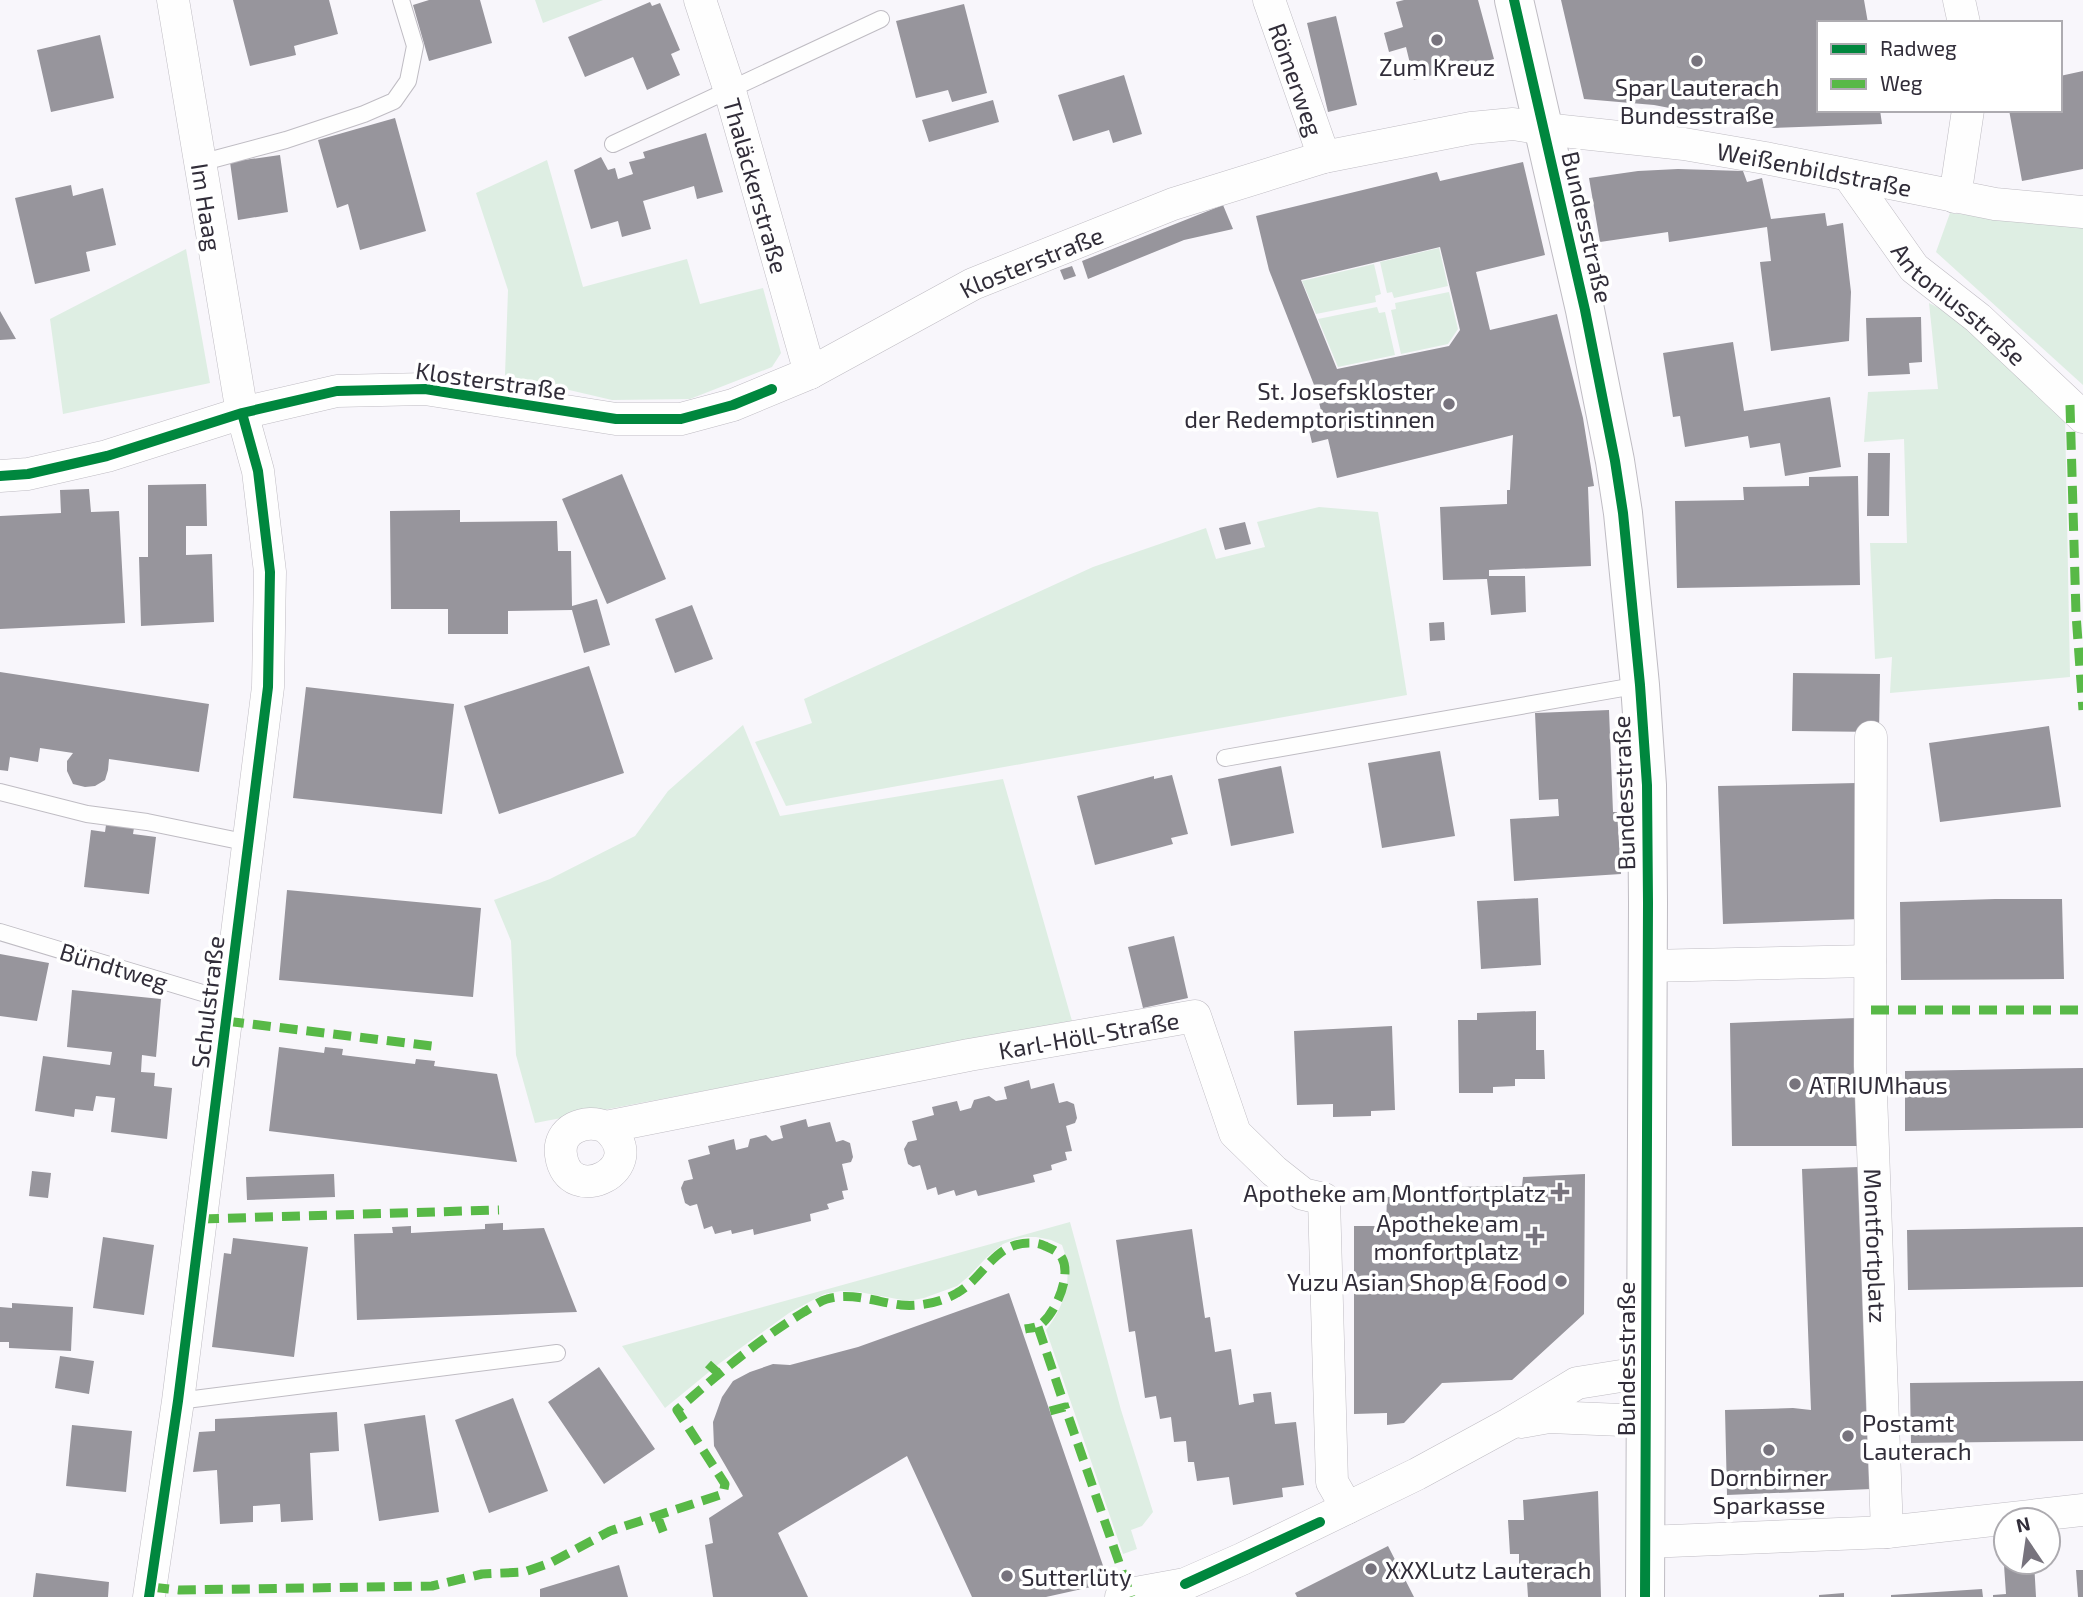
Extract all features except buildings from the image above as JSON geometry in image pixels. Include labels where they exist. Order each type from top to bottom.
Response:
[{"type":"main road","name":"Bundesstraße","points":[[1514,0],[1586,310],[1617,474],[1640,685],[1647,785],[1645,1597]]},
{"type":"street","name":"Im Haag","points":[[173,0],[242,413]]},
{"type":"street","name":"Thaläckerstraße","points":[[700,0],[730,91],[810,373]]},
{"type":"street","name":"Römerweg","points":[[1269,0],[1324,157]]},
{"type":"street","points":[[1959,0],[1964,21]]},
{"type":"street","points":[[1955,197],[1968,112]]},
{"type":"street","name":"Klosterstraße","points":[[0,476],[28,474],[107,456],[242,413],[337,390],[425,389],[616,419],[681,419],[733,405],[810,373],[973,284],[1173,204],[1324,157],[1471,128],[1513,124],[1544,129]]},
{"type":"street","name":"Weißenbildstraße","points":[[1544,129],[1684,144],[1995,204],[2083,212]]},
{"type":"street","name":"Antoniusstraße","points":[[1849,176],[1914,268],[1978,317],[2083,417]]},
{"type":"street","name":"Schulstraße","points":[[149,1597],[178,1401],[268,687],[270,572],[258,471],[242,413]]},
{"type":"street","name":"Montfortplatz","points":[[1871,737],[1870,1066],[1887,1532]]},
{"type":"street","points":[[1647,966],[1870,961]]},
{"type":"street","name":"Karl-Höll-Straße","points":[[606,1127],[970,1055],[1203,1014],[1235,1133],[1274,1171],[1303,1194],[1324,1199],[1332,1482],[1347,1508]]},
{"type":"street","points":[[1121,1597],[1177,1591],[1347,1508],[1509,1424],[1577,1383],[1646,1372]]},
{"type":"street","points":[[1509,1424],[1549,1417],[1646,1421]]},
{"type":"street","points":[[1646,1542],[1887,1532],[2083,1510]]},
{"type":"lane","points":[[200,163],[285,140],[364,114],[394,101],[408,81],[415,46],[401,0]]},
{"type":"lane","points":[[613,144],[881,19]]},
{"type":"lane","points":[[1225,758],[1640,685]]},
{"type":"lane","points":[[0,792],[87,814],[147,822],[248,843]]},
{"type":"lane","name":"Bündtweg","points":[[0,932],[229,1001]]},
{"type":"lane","points":[[178,1401],[556,1353]]},
{"type":"green space","points":[[535,0],[603,0],[543,23]]},
{"type":"green space","points":[[547,160],[583,287],[687,259],[700,304],[763,288],[781,353],[772,367],[690,399],[612,400],[505,375],[508,290],[476,193]]},
{"type":"green space","points":[[1950,213],[2083,227],[2083,385],[1936,252]]},
{"type":"green space","points":[[1439,248],[1448,286],[1394,298],[1392,292],[1387,293],[1380,262]]},
{"type":"green space","points":[[186,249],[210,383],[63,414],[50,319]]},
{"type":"green space","points":[[1374,264],[1381,294],[1375,296],[1376,302],[1316,314],[1302,281]]},
{"type":"green space","points":[[1449,292],[1458,329],[1448,344],[1401,354],[1391,310],[1396,309],[1395,303]]},
{"type":"green space","points":[[1929,303],[1963,320],[2065,413],[2070,677],[1890,693],[1892,657],[1875,659],[1870,543],[1907,543],[1904,439],[1864,442],[1868,392],[1938,389]]},
{"type":"green space","points":[[1377,307],[1379,313],[1385,312],[1395,355],[1338,367],[1318,319]]},
{"type":"green space","points":[[1319,507],[1378,512],[1407,695],[786,806],[755,742],[812,723],[804,699],[1093,567],[1206,528],[1216,559],[1265,547],[1257,522]]},
{"type":"green space","points":[[743,725],[780,816],[1003,779],[1072,1021],[535,1123],[516,1055],[511,941],[494,900],[550,879],[635,836],[668,791]]},
{"type":"green space","points":[[1070,1222],[1121,1410],[1153,1512],[1142,1526],[1131,1530],[1137,1549],[1123,1554],[1046,1330],[1059,1310],[1067,1279],[1066,1256],[1062,1245],[1051,1240],[1025,1237],[1003,1244],[957,1286],[924,1298],[908,1301],[841,1291],[824,1294],[789,1313],[720,1363],[665,1408],[622,1346]]},
{"type":"marked path","points":[[2070,405],[2076,614],[2083,710]]},
{"type":"marked path","points":[[1871,1010],[2083,1010]]},
{"type":"marked path","points":[[226,1021],[432,1046]]},
{"type":"marked path","points":[[201,1219],[499,1210]]},
{"type":"marked path","points":[[151,1587],[179,1590],[432,1586],[482,1574],[524,1572],[550,1563],[610,1531],[723,1494],[725,1484],[677,1410],[754,1346],[821,1301],[836,1297],[908,1305],[937,1301],[966,1287],[1007,1249],[1037,1243],[1059,1254],[1065,1266],[1065,1275],[1056,1304],[1046,1320],[1040,1325],[1025,1329]]},
{"type":"marked path","points":[[1038,1327],[1065,1407]]},
{"type":"marked path","points":[[708,1364],[718,1373]]},
{"type":"marked path","points":[[1050,1411],[1065,1407],[1131,1597]]},
{"type":"marked path","points":[[657,1515],[664,1534]]},
{"type":"cycle path","points":[[1514,0],[1585,310],[1615,461],[1623,513],[1640,685],[1647,785],[1648,903],[1645,1597]]},
{"type":"cycle path","points":[[0,476],[28,474],[107,456],[242,413],[337,391],[425,389],[616,419],[681,419],[733,405],[772,389]]},
{"type":"cycle path","points":[[149,1597],[178,1401],[268,687],[270,572],[258,471],[242,413]]},
{"type":"cycle path","points":[[1185,1584],[1320,1522]]},
{"type":"place","name":"Zum Kreuz","points":[[1437,40]]},
{"type":"place","name":"Spar Lauterach Bundesstraße","points":[[1697,61]]},
{"type":"place","name":"St. Josefskloster der Redemptoristinnen","points":[[1449,404]]},
{"type":"place","name":"ATRIUMhaus","points":[[1795,1084]]},
{"type":"place","name":"Apotheke am Montfortplatz","points":[[1560,1192]]},
{"type":"place","name":"Apotheke am monfortplatz","points":[[1535,1236]]},
{"type":"place","name":"Yuzu Asian Shop & Food","points":[[1561,1281]]},
{"type":"place","name":"Postamt Lauterach","points":[[1848,1436]]},
{"type":"place","name":"Dornbirner Sparkasse","points":[[1769,1450]]},
{"type":"place","name":"XXXLutz Lauterach","points":[[1371,1569]]},
{"type":"place","name":"Sutterlüty","points":[[1007,1576]]}]
